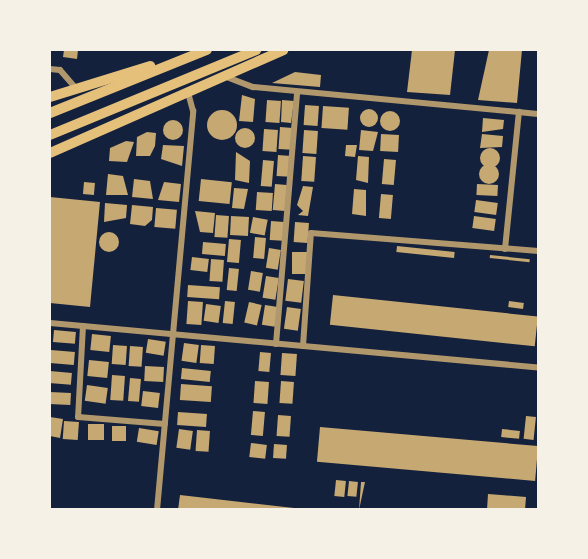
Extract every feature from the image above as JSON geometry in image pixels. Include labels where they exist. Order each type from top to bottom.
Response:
[{"type":"highway","points":[[50,135],[256,50]]},
{"type":"highway","points":[[50,153],[282,50]]},
{"type":"highway","points":[[50,97],[75,87],[203,51]]},
{"type":"highway","points":[[50,113],[203,51]]},
{"type":"street","points":[[50,69],[60,70],[75,87]]},
{"type":"street","points":[[224,76],[253,87],[538,114]]},
{"type":"street","points":[[157,510],[193,111],[188,92]]},
{"type":"street","points":[[276,344],[297,92]]},
{"type":"street","points":[[505,249],[519,112]]},
{"type":"street","points":[[303,346],[311,233],[538,251]]},
{"type":"street","points":[[50,323],[538,367]]},
{"type":"street","points":[[83,326],[78,417],[165,424]]},
{"type":"building","points":[[64,50],[78,50],[77,59],[63,57]]},
{"type":"building","points":[[412,50],[455,50],[450,95],[407,92]]},
{"type":"building","points":[[489,50],[522,50],[517,103],[478,100]]},
{"type":"building","points":[[295,72],[321,75],[320,87],[272,83]]},
{"type":"building","points":[[242,95],[255,99],[253,122],[239,121]]},
{"type":"building","points":[[267,100],[281,101],[279,123],[265,122]]},
{"type":"building","points":[[282,100],[294,101],[291,123],[281,122]]},
{"type":"building","points":[[305,105],[319,106],[318,126],[304,125]]},
{"type":"building","points":[[323,106],[349,108],[347,130],[321,128]]},
{"type":"building","points":[[365,109],[373,109],[378,114],[376,125],[365,127],[360,122],[360,114]]},
{"type":"building","points":[[222,110],[228,111],[236,119],[236,131],[228,139],[222,140],[216,139],[208,131],[207,125],[208,119],[216,111]]},
{"type":"building","points":[[390,111],[397,114],[400,121],[397,128],[390,131],[383,128],[380,121],[383,114]]},
{"type":"building","points":[[483,118],[504,120],[503,129],[482,132]]},
{"type":"building","points":[[169,120],[177,120],[183,126],[183,134],[177,140],[169,140],[163,134],[163,126]]},
{"type":"building","points":[[280,127],[293,128],[291,150],[278,149]]},
{"type":"building","points":[[245,128],[252,131],[255,138],[252,145],[245,148],[238,145],[235,138],[238,131]]},
{"type":"building","points":[[264,129],[278,130],[276,152],[262,151]]},
{"type":"building","points":[[304,130],[318,131],[316,154],[302,153]]},
{"type":"building","points":[[361,130],[378,132],[373,151],[359,150]]},
{"type":"building","points":[[147,132],[156,133],[155,146],[150,156],[136,156],[137,137]]},
{"type":"building","points":[[381,134],[399,135],[398,152],[380,151]]},
{"type":"building","points":[[482,134],[503,136],[502,147],[480,148]]},
{"type":"building","points":[[126,141],[134,142],[127,162],[109,161],[110,148]]},
{"type":"building","points":[[163,145],[184,146],[182,166],[161,159]]},
{"type":"building","points":[[346,145],[357,145],[355,157],[345,156]]},
{"type":"building","points":[[490,148],[497,151],[500,158],[497,165],[490,168],[483,165],[480,158],[483,151]]},
{"type":"building","points":[[236,152],[250,161],[249,183],[235,180]]},
{"type":"building","points":[[278,155],[291,156],[290,177],[277,176]]},
{"type":"building","points":[[303,156],[316,157],[314,182],[301,181]]},
{"type":"building","points":[[358,156],[369,157],[368,183],[356,180]]},
{"type":"building","points":[[384,159],[396,160],[394,185],[382,184]]},
{"type":"building","points":[[263,160],[274,161],[272,187],[261,186]]},
{"type":"building","points":[[489,164],[496,167],[499,174],[496,181],[489,184],[482,181],[479,174],[482,167]]},
{"type":"building","points":[[108,174],[123,176],[128,195],[106,195]]},
{"type":"building","points":[[134,179],[150,181],[153,199],[132,197]]},
{"type":"building","points":[[201,179],[232,182],[230,204],[199,201]]},
{"type":"building","points":[[84,182],[95,183],[94,195],[83,194]]},
{"type":"building","points":[[164,182],[181,184],[179,202],[158,200]]},
{"type":"building","points":[[275,184],[287,185],[285,211],[273,210]]},
{"type":"building","points":[[477,184],[498,185],[497,196],[476,195]]},
{"type":"building","points":[[303,186],[313,187],[308,216],[298,215],[303,211],[297,205]]},
{"type":"building","points":[[234,188],[248,189],[244,209],[232,208]]},
{"type":"building","points":[[354,189],[366,190],[366,216],[352,214]]},
{"type":"building","points":[[257,192],[273,193],[272,211],[256,210]]},
{"type":"building","points":[[381,194],[393,195],[391,219],[379,218]]},
{"type":"building","points":[[50,197],[100,202],[90,307],[50,303]]},
{"type":"building","points":[[476,200],[498,203],[496,215],[474,212]]},
{"type":"building","points":[[105,203],[127,205],[126,218],[104,222]]},
{"type":"building","points":[[132,205],[153,207],[152,220],[145,226],[130,224]]},
{"type":"building","points":[[156,208],[177,210],[175,229],[154,227]]},
{"type":"building","points":[[195,211],[215,213],[213,233],[200,232]]},
{"type":"building","points":[[216,215],[229,216],[227,238],[214,237]]},
{"type":"building","points":[[231,216],[249,217],[248,236],[230,235]]},
{"type":"building","points":[[474,216],[496,219],[494,231],[472,228]]},
{"type":"building","points":[[253,217],[268,220],[265,236],[250,233]]},
{"type":"building","points":[[271,221],[284,222],[283,241],[270,240]]},
{"type":"building","points":[[295,222],[309,223],[308,243],[294,242]]},
{"type":"building","points":[[109,232],[116,235],[119,242],[116,249],[109,252],[102,249],[99,242],[102,235]]},
{"type":"building","points":[[255,237],[266,238],[264,259],[253,258]]},
{"type":"building","points":[[229,239],[241,240],[239,263],[227,262]]},
{"type":"building","points":[[203,242],[226,244],[225,256],[202,254]]},
{"type":"building","points":[[397,246],[455,252],[454,258],[396,252]]},
{"type":"building","points":[[269,248],[281,250],[278,270],[266,268]]},
{"type":"building","points":[[292,252],[307,252],[307,274],[292,274]]},
{"type":"building","points":[[490,255],[530,259],[529,262],[490,258]]},
{"type":"building","points":[[192,257],[209,259],[207,272],[190,270]]},
{"type":"building","points":[[211,259],[224,260],[222,282],[209,281]]},
{"type":"building","points":[[229,268],[239,269],[237,291],[227,290]]},
{"type":"building","points":[[251,271],[263,273],[260,292],[248,290]]},
{"type":"building","points":[[266,276],[279,278],[275,300],[263,298]]},
{"type":"building","points":[[288,279],[304,281],[301,303],[285,301]]},
{"type":"building","points":[[188,285],[220,287],[219,299],[187,297]]},
{"type":"building","points":[[333,295],[538,317],[535,346],[330,325]]},
{"type":"building","points":[[188,301],[203,302],[201,325],[186,324]]},
{"type":"building","points":[[225,301],[235,302],[233,324],[223,323]]},
{"type":"building","points":[[509,301],[524,303],[523,309],[508,307]]},
{"type":"building","points":[[249,302],[262,305],[257,325],[244,322]]},
{"type":"building","points":[[206,304],[221,306],[218,323],[204,321]]},
{"type":"building","points":[[265,305],[278,307],[275,327],[262,325]]},
{"type":"building","points":[[287,307],[301,309],[298,331],[284,329]]},
{"type":"building","points":[[54,330],[76,332],[75,344],[53,342]]},
{"type":"building","points":[[92,334],[111,336],[109,352],[90,350]]},
{"type":"building","points":[[148,339],[166,342],[164,356],[146,353]]},
{"type":"building","points":[[184,343],[199,345],[196,363],[181,361]]},
{"type":"building","points":[[113,345],[127,346],[126,365],[112,364]]},
{"type":"building","points":[[201,345],[215,346],[214,364],[200,363]]},
{"type":"building","points":[[130,346],[143,347],[142,367],[129,366]]},
{"type":"building","points":[[51,350],[75,352],[74,365],[50,363]]},
{"type":"building","points":[[260,352],[271,353],[269,372],[258,371]]},
{"type":"building","points":[[282,353],[297,354],[295,376],[280,375]]},
{"type":"building","points":[[89,360],[109,362],[107,378],[87,376]]},
{"type":"building","points":[[145,366],[164,367],[163,382],[144,381]]},
{"type":"building","points":[[182,368],[211,371],[210,382],[181,379]]},
{"type":"building","points":[[50,371],[72,373],[71,385],[50,383]]},
{"type":"building","points":[[112,375],[125,376],[123,401],[110,400]]},
{"type":"building","points":[[130,378],[141,379],[139,402],[128,401]]},
{"type":"building","points":[[255,381],[269,382],[267,404],[253,403]]},
{"type":"building","points":[[281,381],[294,382],[292,404],[279,403]]},
{"type":"building","points":[[181,384],[212,386],[211,402],[180,400]]},
{"type":"building","points":[[87,385],[108,388],[106,404],[85,401]]},
{"type":"building","points":[[143,391],[160,393],[158,408],[141,406]]},
{"type":"building","points":[[50,392],[71,393],[70,405],[50,404]]},
{"type":"building","points":[[253,411],[265,412],[263,436],[251,435]]},
{"type":"building","points":[[178,412],[207,414],[206,427],[177,425]]},
{"type":"building","points":[[278,415],[291,416],[290,437],[277,436]]},
{"type":"building","points":[[526,416],[536,417],[534,440],[524,439]]},
{"type":"building","points":[[50,417],[63,419],[60,438],[50,436]]},
{"type":"building","points":[[64,421],[79,422],[78,440],[63,439]]},
{"type":"building","points":[[88,424],[104,424],[104,440],[88,440]]},
{"type":"building","points":[[112,426],[126,426],[126,441],[112,441]]},
{"type":"building","points":[[320,427],[538,446],[535,481],[317,462]]},
{"type":"building","points":[[139,428],[159,431],[157,445],[137,442]]},
{"type":"building","points":[[179,429],[193,431],[190,450],[176,448]]},
{"type":"building","points":[[502,429],[520,431],[519,439],[501,437]]},
{"type":"building","points":[[197,430],[210,431],[209,452],[196,451]]},
{"type":"building","points":[[251,443],[267,445],[265,459],[249,457]]},
{"type":"building","points":[[274,444],[287,445],[286,459],[273,458]]},
{"type":"building","points":[[336,480],[346,481],[344,497],[334,496]]},
{"type":"building","points":[[349,481],[358,482],[356,497],[347,496]]},
{"type":"building","points":[[361,482],[365,482],[359,510]]},
{"type":"building","points":[[488,494],[526,497],[525,510],[487,510]]},
{"type":"building","points":[[180,495],[294,508],[294,510],[178,510]]}]
